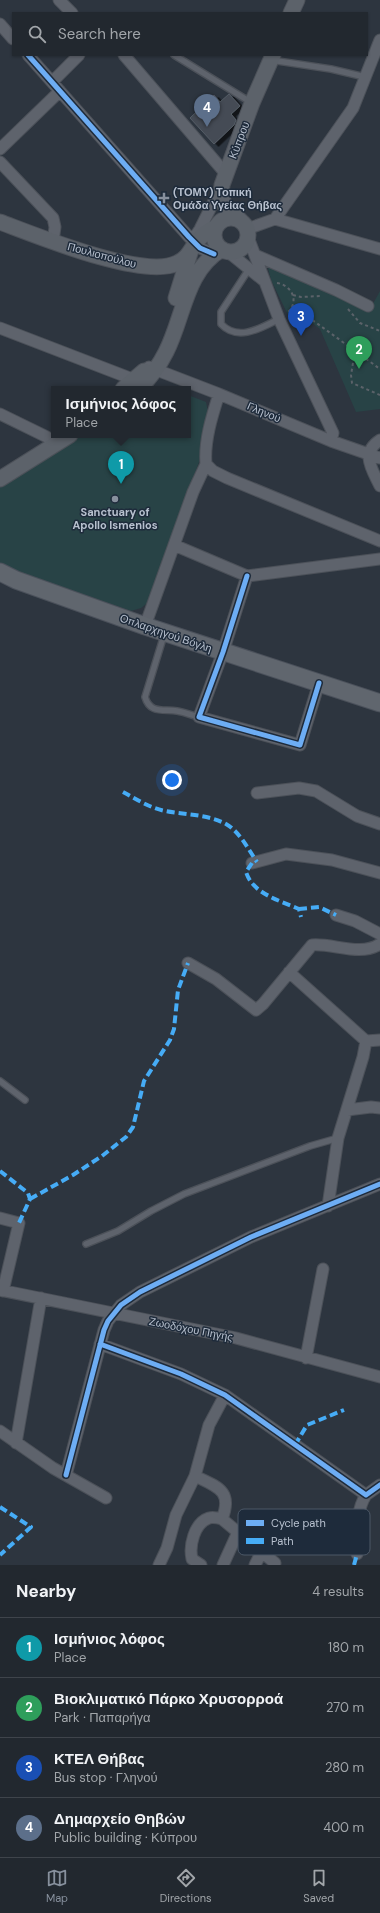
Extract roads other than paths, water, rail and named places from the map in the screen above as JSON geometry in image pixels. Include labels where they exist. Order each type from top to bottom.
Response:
[{"type":"main road","name":"Οπλαρχηγού Βόγλη","points":[[0,572],[16,580],[165,633],[380,703]]},
{"type":"street","points":[[60,0],[71,12]]},
{"type":"street","points":[[291,12],[297,0]]},
{"type":"street","points":[[0,24],[12,38]]},
{"type":"street","points":[[275,219],[352,108],[380,40]]},
{"type":"street","points":[[29,56],[192,245],[205,251],[234,251],[241,248],[246,243],[245,229]]},
{"type":"street","points":[[52,82],[78,56]]},
{"type":"street","points":[[125,56],[224,180],[212,201],[192,245],[152,368]]},
{"type":"street","name":"Κύπρου","points":[[245,229],[223,205],[221,196],[224,180],[252,103],[272,58]]},
{"type":"street","points":[[0,149],[60,91]]},
{"type":"street","points":[[0,162],[53,218],[55,227],[53,242]]},
{"type":"street","name":"Πουλιοπούλου","points":[[0,222],[53,242],[118,261],[150,267],[171,266],[200,237],[224,220],[235,218],[245,229]]},
{"type":"street","points":[[245,229],[275,219],[380,249]]},
{"type":"street","points":[[216,227],[215,239],[221,251],[249,268],[265,284]]},
{"type":"street","points":[[245,229],[279,319],[333,433],[331,441]]},
{"type":"street","points":[[0,328],[137,384],[167,352],[196,275],[221,251]]},
{"type":"street","points":[[255,255],[336,290],[368,306]]},
{"type":"street","name":"Γληνού","points":[[152,368],[219,394],[331,441],[380,458]]},
{"type":"street","points":[[145,626],[193,492],[206,464],[205,456],[209,429],[219,394]]},
{"type":"street","points":[[0,414],[51,433]]},
{"type":"street","points":[[0,467],[54,438]]},
{"type":"street","points":[[0,479],[55,438]]},
{"type":"street","points":[[380,440],[372,446],[368,453],[371,468],[380,486]]},
{"type":"street","points":[[206,464],[214,471],[227,478],[380,541]]},
{"type":"street","points":[[174,545],[247,576],[380,559]]},
{"type":"street","points":[[247,576],[199,717],[300,745],[319,683]]},
{"type":"street","points":[[257,793],[299,788],[316,791],[357,816],[380,824]]},
{"type":"street","points":[[252,863],[286,854],[332,860],[380,873]]},
{"type":"street","points":[[336,915],[355,921],[380,934]]},
{"type":"street","points":[[188,963],[216,979],[256,1010],[312,945],[354,949],[376,947],[380,944]]},
{"type":"street","points":[[290,972],[366,1041],[380,1040]]},
{"type":"street","points":[[328,1206],[338,1138],[364,1057],[366,1041]]},
{"type":"street","points":[[347,1110],[371,1107],[380,1108]]},
{"type":"street","points":[[66,1475],[104,1330],[113,1314],[128,1300],[251,1237],[380,1184]]},
{"type":"street","points":[[0,1218],[19,1223],[2,1290]]},
{"type":"street","points":[[306,1358],[323,1269]]},
{"type":"street","name":"Ζωοδόχου Πηγής","points":[[2,1290],[113,1314],[236,1338],[380,1377]]},
{"type":"street","points":[[16,1443],[41,1298]]},
{"type":"street","points":[[100,1344],[180,1374],[225,1395],[366,1495]]},
{"type":"street","points":[[160,1565],[167,1548],[176,1515],[195,1476],[209,1425],[225,1395]]},
{"type":"street","points":[[0,1431],[66,1475],[106,1498]]},
{"type":"street","points":[[195,1476],[222,1490],[226,1503],[222,1519]]},
{"type":"street","points":[[360,1509],[361,1503],[366,1495],[380,1485]]},
{"type":"street","points":[[201,1565],[192,1559],[191,1553],[193,1541],[198,1528],[205,1520],[211,1517],[222,1519],[238,1532],[223,1565]]},
{"type":"street","points":[[255,1565],[260,1555]]},
{"type":"street","points":[[265,1555],[275,1563]]},
{"type":"lane","points":[[176,56],[252,103]]},
{"type":"lane","points":[[272,58],[332,69],[365,78]]},
{"type":"lane","points":[[249,268],[221,312],[221,324],[225,329],[234,332],[246,333],[279,319]]},
{"type":"lane","points":[[165,633],[145,698],[147,704],[152,709],[183,712],[199,717]]},
{"type":"lane","points":[[0,1081],[25,1100]]},
{"type":"lane","points":[[86,1244],[118,1231],[151,1211],[184,1194],[310,1146],[338,1138]]},
{"type":"place","name":"Δημαρχείο Θηβών","points":[[207,127]]},
{"type":"place","name":"(ΤΟΜΥ) Τοπική Ομάδα Υγείας Θήβας","points":[[164,198]]},
{"type":"place","name":"ΚΤΕΛ Θήβας","points":[[301,336]]},
{"type":"place","name":"Βιοκλιματικό Πάρκο Χρυσορροά","points":[[359,369]]},
{"type":"place","name":"Ισμήνιος λόφος","points":[[121,484]]},
{"type":"place","name":"Sanctuary of Apollo Ismenios","points":[[115,499]]}]
